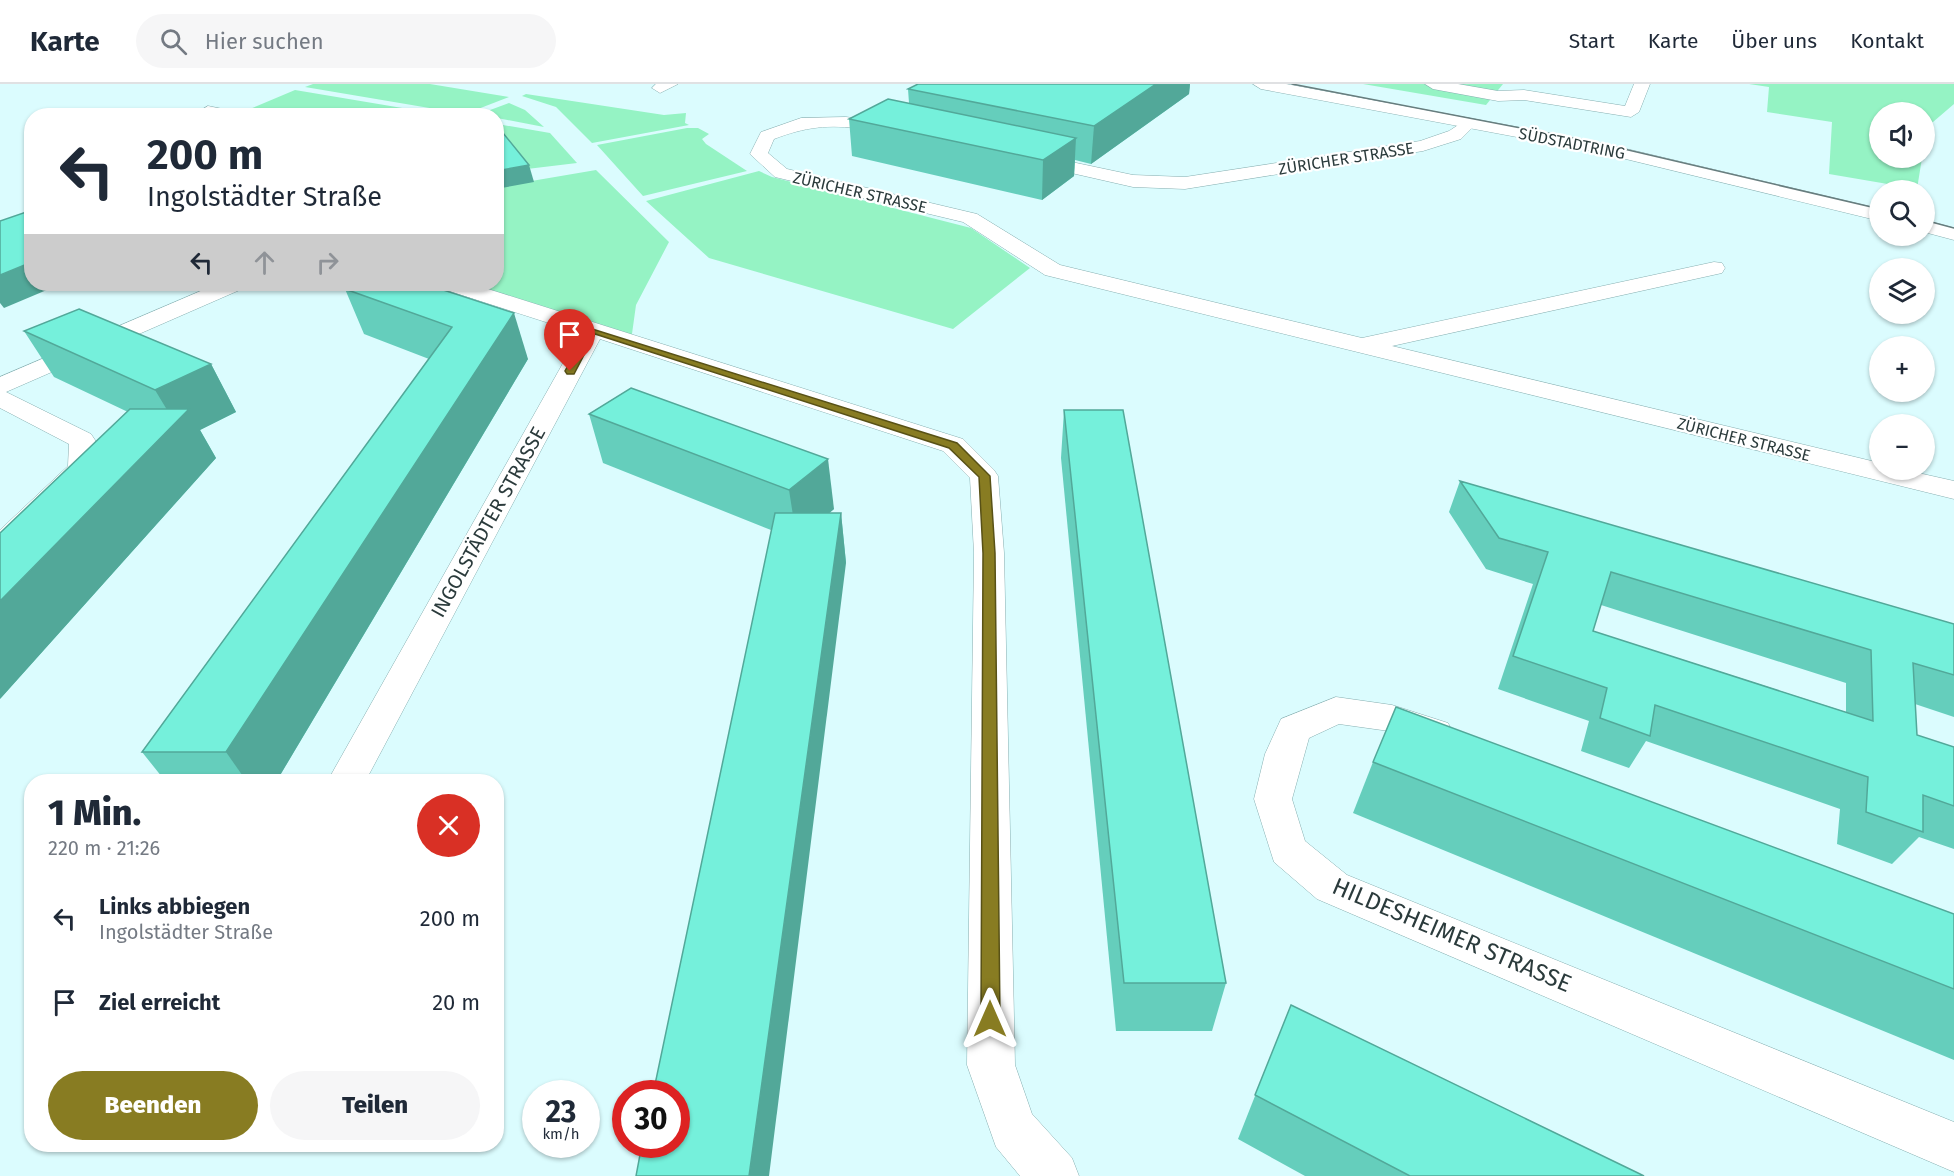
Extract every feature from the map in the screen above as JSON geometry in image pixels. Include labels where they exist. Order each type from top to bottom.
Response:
[{"type":"street","name":"SÜDSTADTRING","points":[[1261,84],[1615,136],[1869,196]]},
{"type":"street","name":"SÜDSTADTRING","points":[[1348,84],[1869,212]]},
{"type":"street","points":[[1434,84],[1498,96],[1524,95],[1631,112],[1642,84]]},
{"type":"street","name":"ZÜRICHER STRASSE","points":[[1006,153],[1133,181],[1185,183],[1423,146],[1455,135],[1498,96]]},
{"type":"street","name":"ZÜRICHER STRASSE","points":[[914,134],[846,122],[801,123],[767,136],[759,154],[781,173],[970,218],[1053,270],[1954,490]]},
{"type":"street","points":[[1935,213],[1954,217]]},
{"type":"street","points":[[1935,229],[1954,234]]},
{"type":"street","name":"ZÜRICHER STRASSE","points":[[1359,346],[1714,268]]},
{"type":"street","points":[[0,386],[218,291]]},
{"type":"street","points":[[473,291],[953,445],[984,476],[989,553],[991,1065],[1013,1130],[1054,1176]]},
{"type":"street","name":"INGOLSTÄDTER STRASSE","points":[[350,774],[593,330]]},
{"type":"street","points":[[0,398],[82,440],[82,468],[0,547]]},
{"type":"street","name":"HILDESHEIMER STRASSE","points":[[1471,747],[1392,718],[1336,710],[1294,729],[1284,754],[1273,799],[1288,850],[1332,887],[1954,1147]]},
{"type":"green space","points":[[313,84],[430,84],[509,97],[481,108],[429,108],[305,87]]},
{"type":"green space","points":[[1363,84],[1503,84],[1486,105]]},
{"type":"green space","points":[[1749,84],[1954,84],[1954,104],[1935,120],[1935,102],[1869,102],[1869,168],[1920,168],[1918,180],[1869,181],[1829,174],[1832,122],[1767,112],[1769,87]]},
{"type":"green space","points":[[295,90],[402,108],[252,108]]},
{"type":"green space","points":[[526,94],[664,115],[686,113],[685,123],[689,125],[592,143],[556,107],[522,96]]},
{"type":"green space","points":[[509,103],[525,110],[544,127],[504,119],[504,108],[496,108]]},
{"type":"green space","points":[[504,125],[550,133],[577,163],[527,169],[504,152]]},
{"type":"green space","points":[[687,128],[698,128],[709,134],[702,139],[706,144],[747,171],[643,196],[597,145]]},
{"type":"green space","points":[[596,170],[669,242],[636,305],[631,341],[473,291],[504,291],[504,186]]},
{"type":"green space","points":[[759,171],[772,177],[971,228],[1030,268],[953,329],[709,258],[646,201]]},
{"type":"building","points":[[918,84],[1156,84],[1094,126],[908,89]]},
{"type":"building","points":[[888,99],[1076,138],[1043,160],[849,119]]},
{"type":"building","points":[[504,134],[529,165],[504,170]]},
{"type":"building","points":[[24,213],[24,265],[0,275],[0,221]]},
{"type":"building","points":[[351,291],[446,291],[514,313],[226,752],[142,752],[452,327]]},
{"type":"building","points":[[79,309],[211,364],[155,390],[24,331]]},
{"type":"building","points":[[631,388],[828,459],[789,490],[589,414]]},
{"type":"building","points":[[130,409],[189,409],[0,601],[0,533]]},
{"type":"building","points":[[1064,410],[1123,410],[1226,983],[1124,983]]},
{"type":"building","points":[[1460,481],[1954,624],[1954,675],[1913,663],[1917,735],[1954,747],[1954,806],[1923,795],[1923,832],[1866,812],[1868,777],[1655,705],[1650,736],[1600,718],[1607,688],[1513,656],[1548,552],[1499,538]],"holes":[[[1611,572],[1871,650],[1873,721],[1593,631]]]},
{"type":"building","points":[[775,513],[841,513],[749,1176],[636,1176],[639,1158],[690,1158],[690,1080],[656,1080]]},
{"type":"building","points":[[1396,707],[1954,914],[1954,989],[1373,762]]},
{"type":"building","points":[[1291,1005],[1644,1176],[1410,1176],[1255,1095]]},
{"type":"tram line","points":[[1292,84],[1594,142],[1869,206]]},
{"type":"tram line","points":[[1935,223],[1954,228]]},
{"type":"route","points":[[570,371],[593,330],[953,445],[984,476],[989,553],[990,1019]]}]
